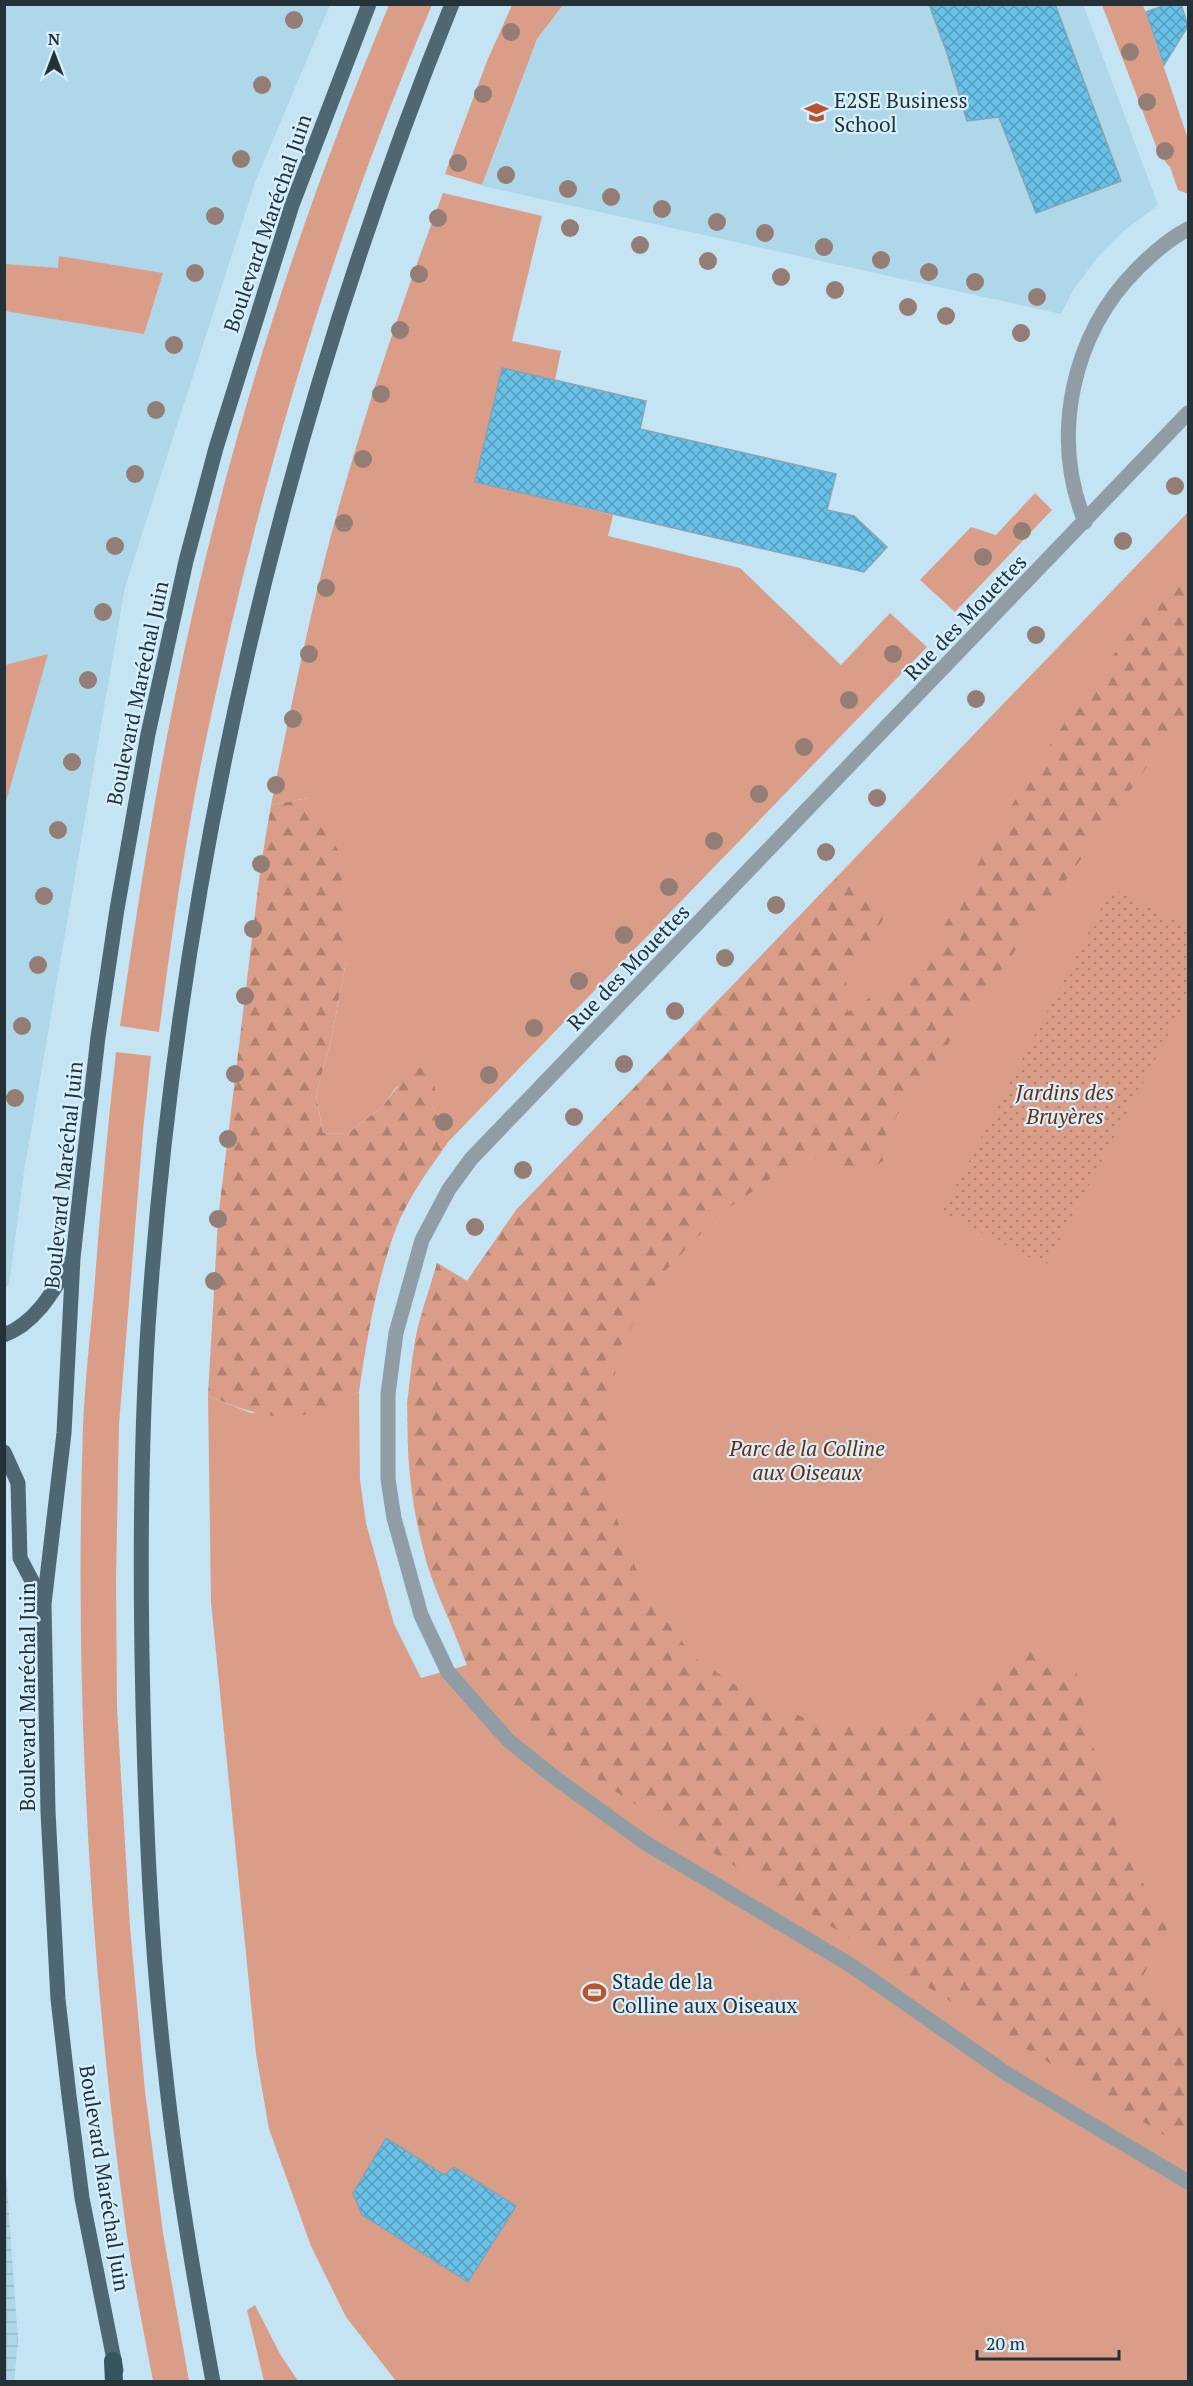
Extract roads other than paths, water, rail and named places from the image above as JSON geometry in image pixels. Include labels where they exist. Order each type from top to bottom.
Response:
[{"type":"highway","points":[[113,2361],[114,2382]]},
{"type":"main road","name":"Boulevard Maréchal Juin","points":[[119,2382],[82,2198],[58,1999],[48,1812],[44,1604],[64,1433],[74,1258],[98,1038],[117,909],[148,734],[186,561],[216,448],[292,205],[369,4]]},
{"type":"main road","points":[[213,2382],[182,2205],[164,2064],[146,1825],[141,1514],[148,1326],[166,1131],[176,1046],[216,813],[258,606],[328,347],[452,4]]},
{"type":"main road","points":[[4,1335],[13,1332],[30,1318],[49,1297],[74,1258]]},
{"type":"main road","points":[[4,1452],[18,1483],[20,1558],[44,1604]]},
{"type":"street","points":[[1085,522],[1078,505],[1068,446],[1071,398],[1078,366],[1098,320],[1128,278],[1154,253],[1188,229]]},
{"type":"street","name":"Rue des Mouettes","points":[[1188,413],[471,1159],[448,1189],[422,1240],[396,1333],[387,1394],[388,1479],[394,1518],[421,1615],[448,1672],[508,1740],[554,1777],[644,1842],[852,1966],[1007,2074],[1188,2182]]},
{"type":"place","name":"E2SE Business School","points":[[816,112]]},
{"type":"place","name":"Stade de la Colline aux Oiseaux","points":[[594,1993]]},
{"type":"park label","name":"Jardins des Bruyères","points":[[1065,1104]]},
{"type":"park label","name":"Parc de la Colline aux Oiseaux","points":[[807,1460]]}]
